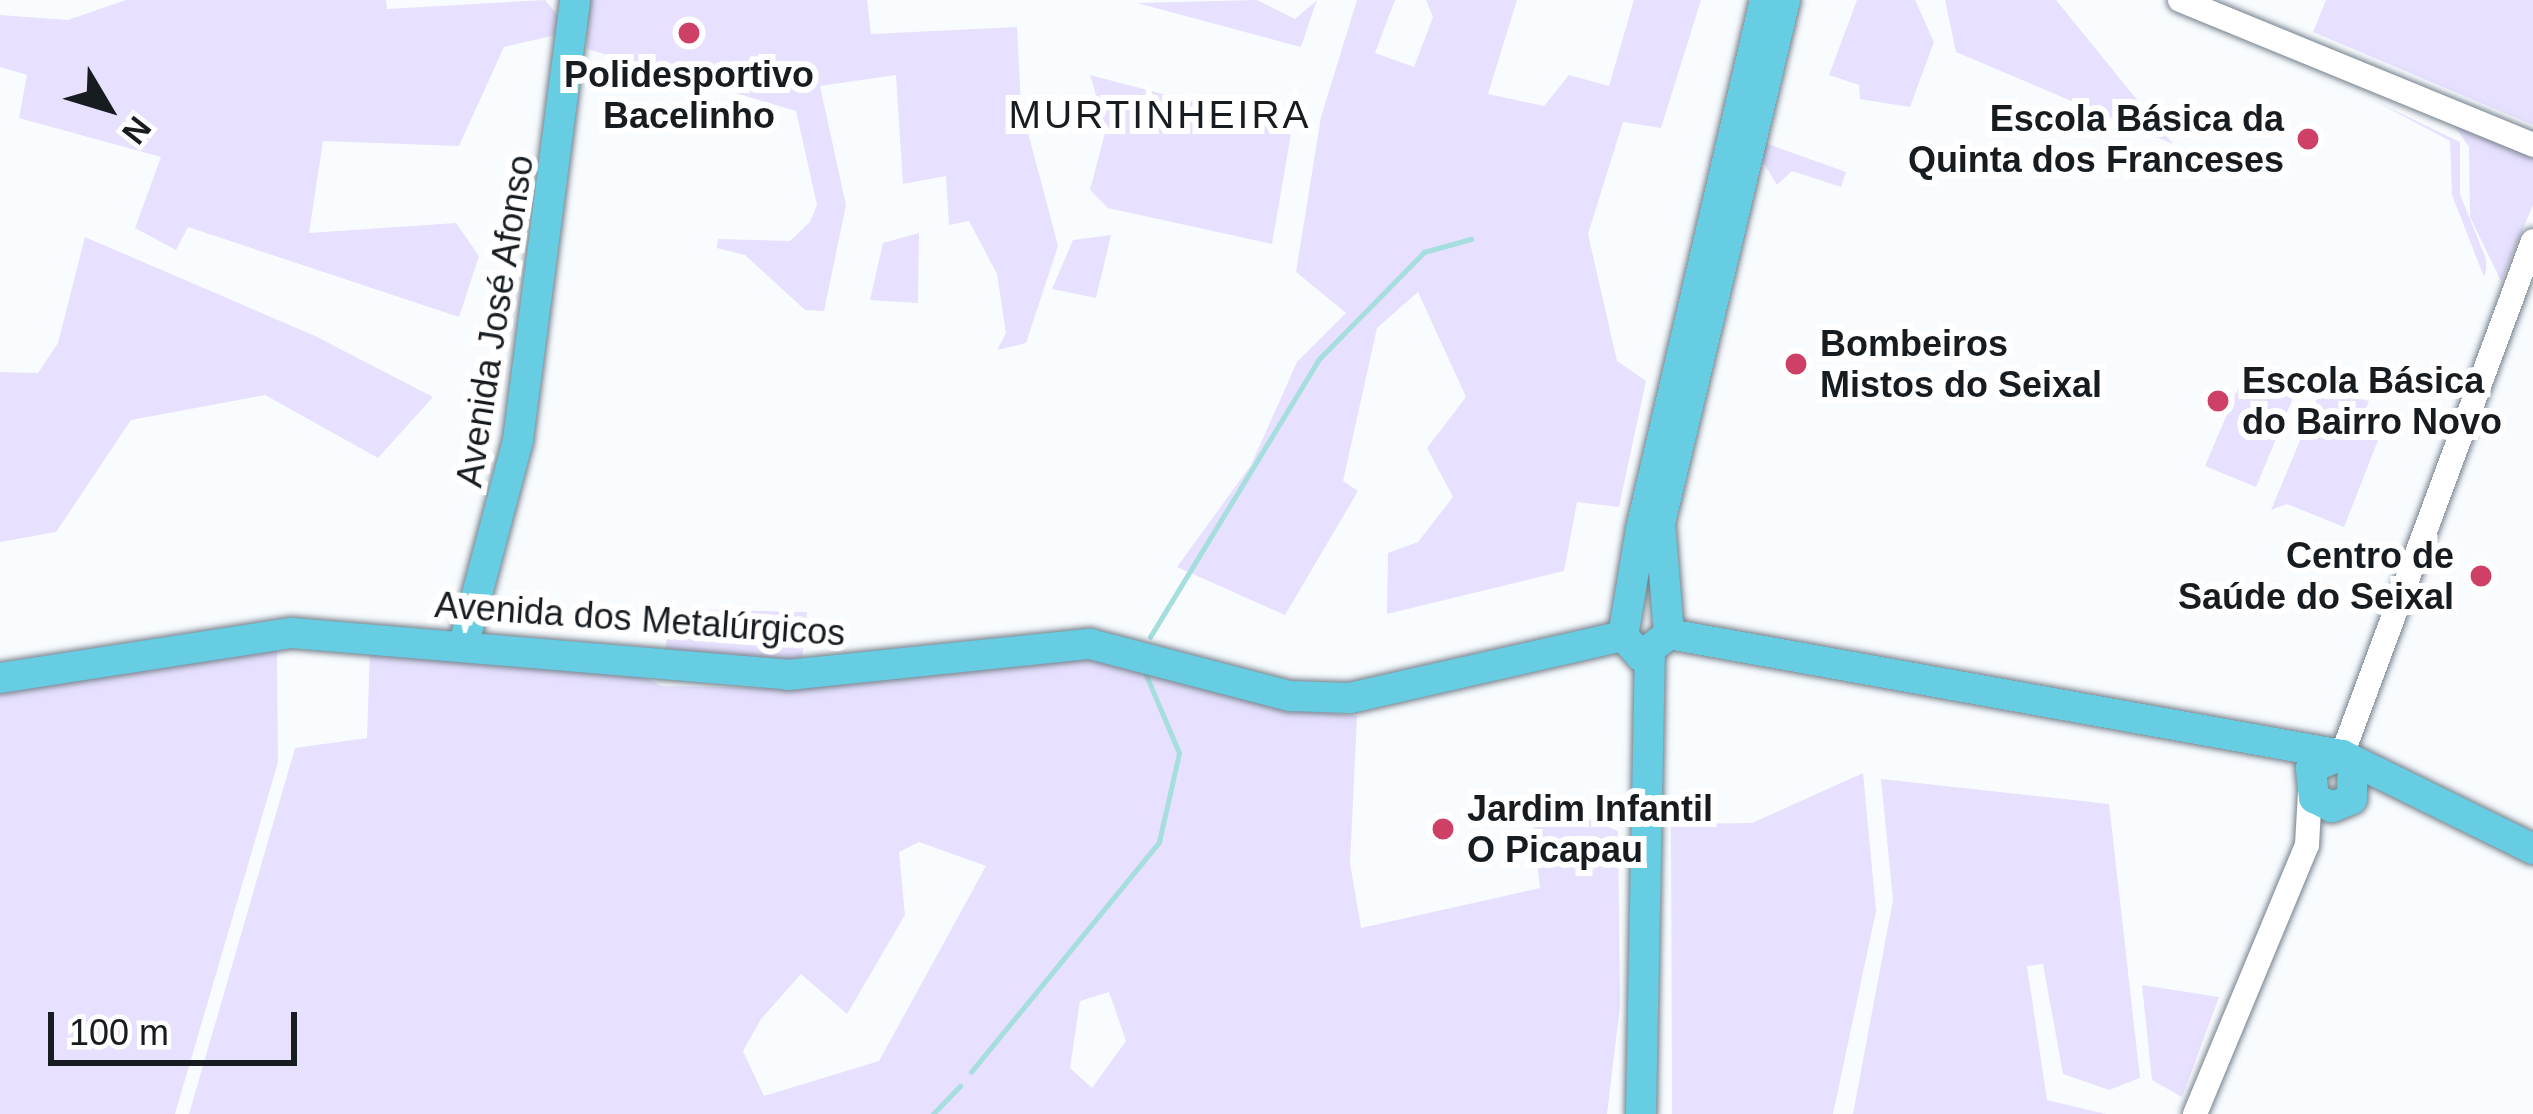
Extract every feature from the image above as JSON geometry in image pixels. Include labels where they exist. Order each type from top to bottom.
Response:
[{"type":"main road","name":"Avenida José Afonso","points":[[463,647],[518,440],[575,0]]},
{"type":"main road","points":[[1659,1114],[1647,499],[1765,0]]},
{"type":"main road","points":[[1648,632],[1660,523],[1785,0]]},
{"type":"main road","name":"Avenida dos Metalúrgicos","points":[[0,678],[292,633],[818,676],[1090,644],[1289,696],[1350,698],[1648,632],[1852,664],[2343,757],[2533,849]]},
{"type":"main road","points":[[2241,736],[2326,806],[2349,801],[2394,802],[2533,868]]},
{"type":"main road","points":[[2309,789],[2316,761],[2343,757],[2349,801]]},
{"type":"main road","points":[[1641,1114],[1650,806]]},
{"type":"street","points":[[2180,0],[2533,146]]},
{"type":"street","points":[[2343,757],[2533,241]]},
{"type":"street","points":[[2194,1114],[2307,845],[2309,789]]},
{"type":"street","points":[[2307,845],[2349,801]]},
{"type":"shaded area","points":[[126,0],[386,0],[387,9],[545,0],[561,19],[556,35],[504,47],[459,146],[323,141],[309,233],[456,223],[479,256],[459,317],[188,227],[176,250],[135,228],[161,157],[19,118],[27,75],[0,67],[0,15],[68,20]]},
{"type":"shaded area","points":[[588,0],[867,0],[871,34],[1017,27],[1021,106],[1058,246],[1026,343],[997,350],[1006,333],[997,274],[969,221],[949,225],[946,176],[903,184],[896,75],[820,86],[846,205],[824,311],[805,310],[745,255],[717,248],[718,239],[790,241],[810,222],[817,205],[796,111],[587,49]]},
{"type":"shaded area","points":[[1257,0],[1295,19],[1317,0],[1301,47],[1137,3]]},
{"type":"shaded area","points":[[1357,0],[1395,0],[1375,53],[1414,67],[1433,17],[1426,0],[1517,0],[1488,94],[1544,106],[1569,75],[1609,86],[1634,0],[1701,0],[1661,128],[1623,122],[1588,234],[1617,361],[1646,381],[1619,507],[1577,502],[1564,571],[1387,614],[1388,553],[1418,542],[1453,497],[1427,448],[1466,397],[1418,292],[1377,328],[1343,481],[1358,491],[1285,615],[1177,567],[1251,465],[1297,362],[1346,313],[1296,272],[1321,117]]},
{"type":"shaded area","points":[[1857,0],[1915,0],[1934,42],[1910,107],[1860,99],[1859,85],[1829,75]]},
{"type":"shaded area","points":[[1945,0],[2056,0],[2173,144],[1956,52]]},
{"type":"shaded area","points":[[2326,0],[2533,0],[2533,125],[2313,32]]},
{"type":"shaded area","points":[[1090,75],[1292,128],[1272,244],[1108,208],[1090,190],[1106,129]]},
{"type":"shaded area","points":[[2373,100],[2460,142],[2460,194],[2486,259],[2484,277],[2452,195],[2450,141]]},
{"type":"shaded area","points":[[2453,124],[2533,157],[2533,205],[2501,281],[2470,217],[2469,147]]},
{"type":"shaded area","points":[[1765,143],[1846,172],[1841,187],[1792,171],[1777,185],[1758,154]]},
{"type":"shaded area","points":[[919,233],[918,303],[870,300],[883,243]]},
{"type":"shaded area","points":[[1111,235],[1096,298],[1052,289],[1073,240]]},
{"type":"shaded area","points":[[85,237],[315,336],[433,397],[378,458],[265,395],[131,420],[56,532],[0,542],[0,372],[38,373],[58,343]]},
{"type":"shaded area","points":[[2248,365],[2298,386],[2256,487],[2205,466]]},
{"type":"shaded area","points":[[2321,390],[2369,401],[2365,411],[2386,420],[2344,527],[2287,504],[2271,510]]},
{"type":"shaded area","points":[[671,609],[807,612],[802,661],[665,652]]},
{"type":"shaded area","points":[[370,649],[637,674],[662,686],[787,688],[1091,656],[1284,709],[1357,716],[1350,863],[1361,928],[1540,888],[1530,795],[1618,831],[1620,1006],[1607,1114],[189,1114],[295,748],[367,738]],"holes":[[[919,842],[986,866],[879,1061],[764,1096],[743,1051],[761,1019],[801,974],[847,1014],[905,915],[899,852]],[[1109,992],[1126,1041],[1092,1088],[1070,1068],[1080,1001]]]},
{"type":"shaded area","points":[[277,650],[278,762],[175,1114],[0,1114],[0,693]]},
{"type":"shaded area","points":[[1863,773],[1876,911],[1833,1114],[1672,1114],[1671,824],[1752,823]]},
{"type":"shaded area","points":[[1881,779],[2109,804],[2140,1078],[2109,1090],[2063,1074],[2043,964],[2027,966],[2047,1100],[2106,1114],[1853,1114],[1893,900]]},
{"type":"shaded area","points":[[2142,985],[2219,997],[2182,1097],[2152,1080]]},
{"type":"waterway","points":[[1150,637],[1319,359],[1424,252],[1471,239]]},
{"type":"waterway","points":[[971,1072],[1159,842],[1179,753],[1145,673]]},
{"type":"waterway","points":[[933,1114],[960,1086]]},
{"type":"place","name":"Polidesportivo Bacelinho","points":[[689,33]]},
{"type":"place","name":"Escola Básica da Quinta dos Franceses","points":[[2308,139]]},
{"type":"place","name":"Bombeiros Mistos do Seixal","points":[[1796,364]]},
{"type":"place","name":"Escola Básica do Bairro Novo","points":[[2218,401]]},
{"type":"place","name":"Centro de Saúde do Seixal","points":[[2481,576]]},
{"type":"place","name":"Jardim Infantil O Picapau","points":[[1443,829]]},
{"type":"district","name":"MURTINHEIRA","points":[[1160,115]]}]
